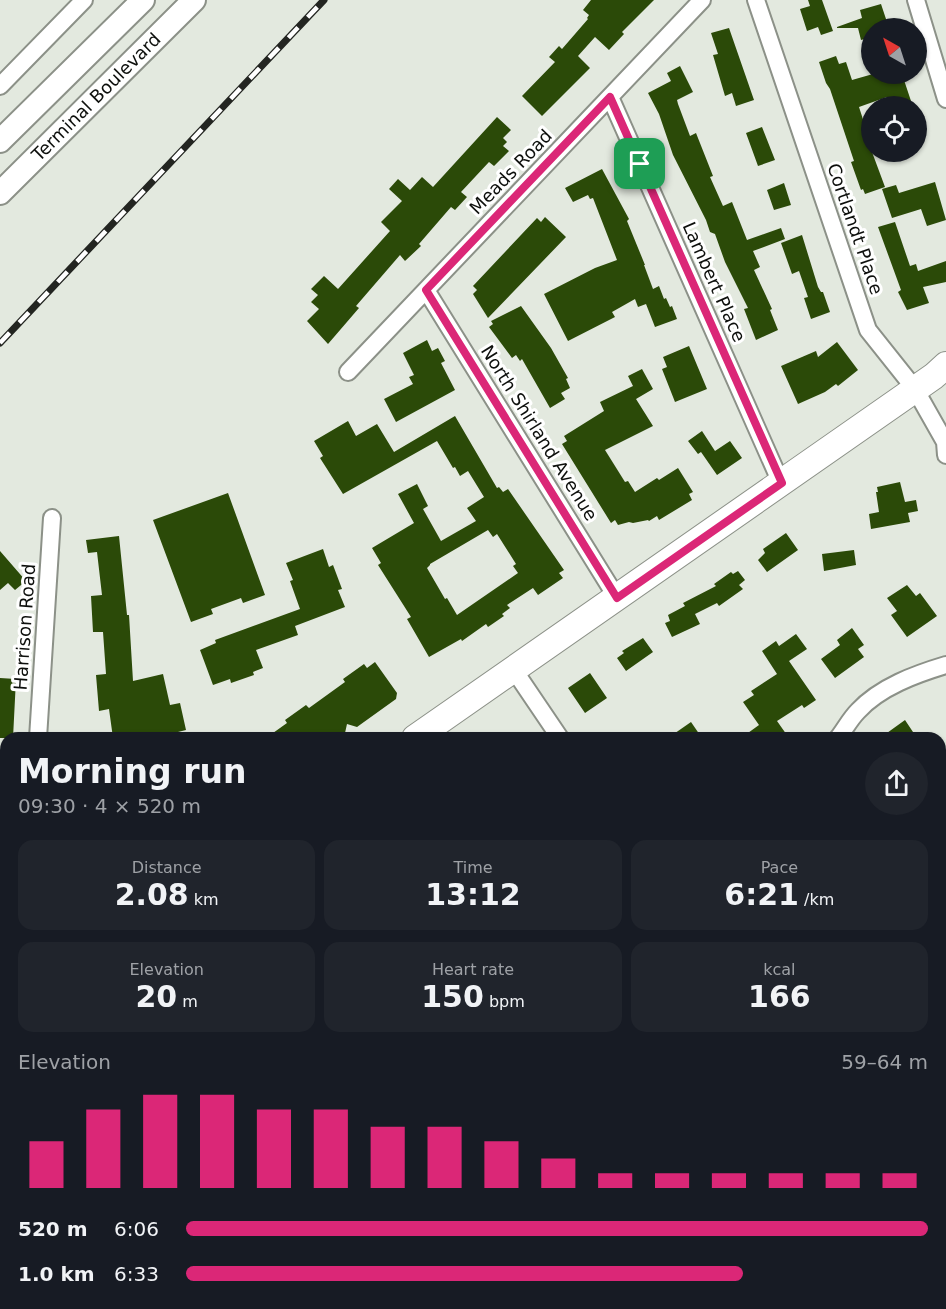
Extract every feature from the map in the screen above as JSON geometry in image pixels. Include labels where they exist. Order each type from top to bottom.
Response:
[{"type":"main road","name":"Terminal Boulevard","points":[[0,141],[143,0]]},
{"type":"main road","name":"Terminal Boulevard","points":[[0,193],[194,0]]},
{"type":"main road","points":[[424,732],[782,483],[946,365]]},
{"type":"street","points":[[0,86],[84,0]]},
{"type":"street","name":"Meads Road","points":[[348,372],[702,0]]},
{"type":"street","name":"Cortlandt Place","points":[[756,0],[868,330],[915,389],[945,442],[946,455]]},
{"type":"street","points":[[916,0],[946,99]]},
{"type":"street","name":"Lambert Place","points":[[610,97],[782,483]]},
{"type":"street","name":"North Shirland Avenue","points":[[426,290],[617,598]]},
{"type":"street","name":"Harrison Road","points":[[38,732],[52,518]]},
{"type":"street","points":[[842,732],[858,710],[883,692],[924,672],[946,665]]},
{"type":"street","points":[[514,670],[556,732]]},
{"type":"building","points":[[591,0],[654,0],[622,32],[624,34],[609,50],[595,37],[578,56],[590,68],[542,116],[522,96],[555,62],[549,57],[559,46],[562,49],[588,19],[589,15],[583,10]]},
{"type":"building","points":[[808,0],[822,0],[833,31],[821,35],[818,27],[807,31],[800,9],[810,6]]},
{"type":"building","points":[[881,4],[886,18],[862,18],[860,10]]},
{"type":"building","points":[[861,18],[861,40],[858,28],[837,27]]},
{"type":"building","points":[[729,28],[754,100],[736,106],[732,93],[725,96],[713,55],[718,54],[711,33]]},
{"type":"building","points":[[836,56],[839,64],[846,62],[852,80],[861,77],[861,84],[905,84],[909,96],[861,96],[861,106],[859,107],[861,162],[876,162],[885,187],[865,194],[863,189],[861,190],[851,162],[854,161],[819,62]]},
{"type":"building","points":[[680,66],[693,92],[677,100],[678,104],[690,136],[696,133],[713,176],[710,177],[723,206],[732,202],[747,240],[781,228],[785,239],[753,251],[760,267],[754,270],[772,309],[770,310],[778,330],[756,340],[744,309],[748,308],[725,262],[715,234],[710,232],[673,155],[659,114],[648,93],[671,81],[667,73]]},
{"type":"building","points":[[497,117],[511,130],[503,138],[507,142],[503,146],[509,151],[494,166],[489,162],[461,192],[467,197],[455,210],[451,207],[419,244],[421,246],[405,261],[400,255],[356,306],[359,308],[328,344],[307,321],[319,309],[311,302],[318,295],[311,289],[324,276],[338,289],[390,231],[381,222],[402,201],[389,189],[398,179],[410,190],[422,177],[433,187]]},
{"type":"building","points":[[762,127],[775,160],[758,166],[746,133]]},
{"type":"building","points":[[602,169],[629,219],[627,221],[653,289],[659,286],[664,299],[666,298],[670,307],[672,306],[677,319],[655,327],[646,304],[638,307],[635,299],[612,312],[615,317],[568,341],[544,294],[595,268],[617,260],[593,198],[590,199],[588,195],[573,202],[565,188]]},
{"type":"building","points":[[935,182],[946,220],[927,226],[921,209],[892,218],[882,189],[896,185],[899,193]]},
{"type":"building","points":[[784,183],[791,205],[774,210],[767,190]]},
{"type":"building","points":[[545,217],[566,237],[488,318],[473,294],[477,290],[473,286],[537,218],[541,222]]},
{"type":"building","points":[[895,222],[910,266],[916,264],[918,271],[946,261],[946,282],[923,287],[929,303],[907,310],[898,292],[901,290],[878,227]]},
{"type":"building","points":[[802,235],[818,287],[823,292],[830,312],[811,319],[804,298],[808,297],[799,271],[792,274],[781,243]]},
{"type":"building","points":[[521,306],[551,348],[568,378],[566,379],[570,388],[561,393],[565,399],[550,408],[522,359],[520,361],[516,355],[512,358],[489,327],[493,324],[491,321]]},
{"type":"building","points":[[427,340],[432,351],[438,348],[445,361],[441,363],[455,390],[396,422],[384,399],[413,384],[409,377],[414,375],[403,353]]},
{"type":"building","points":[[837,342],[858,370],[838,386],[836,384],[825,392],[798,404],[781,366],[816,351],[818,357]]},
{"type":"building","points":[[689,346],[707,389],[675,402],[662,369],[667,367],[663,357]]},
{"type":"building","points":[[642,369],[653,389],[636,399],[653,426],[605,450],[625,482],[628,481],[635,492],[678,468],[693,492],[689,494],[692,500],[659,520],[657,516],[649,521],[618,525],[615,520],[611,523],[562,444],[567,441],[564,436],[604,411],[600,402],[633,386],[628,376]]},
{"type":"building","points":[[455,416],[497,488],[499,487],[503,492],[508,489],[564,570],[559,573],[563,578],[538,595],[533,588],[507,605],[510,608],[502,614],[504,616],[488,627],[486,624],[462,641],[461,639],[429,657],[407,619],[411,617],[378,565],[381,563],[372,548],[414,523],[398,494],[417,484],[428,506],[423,509],[441,541],[476,521],[467,508],[484,497],[468,471],[460,476],[455,467],[453,468],[437,441],[343,494],[320,458],[323,456],[314,441],[348,421],[356,436],[377,424],[394,452]],"holes":[[[488,530],[493,537],[497,534],[516,564],[513,566],[518,573],[457,615],[427,568],[430,564]]]},
{"type":"building","points":[[702,431],[715,451],[730,441],[742,458],[717,475],[701,452],[698,454],[688,441]]},
{"type":"building","points":[[900,482],[905,502],[916,500],[918,511],[908,513],[910,522],[871,529],[869,514],[879,512],[877,487]]},
{"type":"building","points":[[228,493],[265,595],[243,603],[241,598],[211,609],[213,614],[191,622],[153,520]]},
{"type":"building","points":[[786,533],[798,550],[767,572],[758,560],[765,553],[763,549]]},
{"type":"building","points":[[119,536],[127,615],[129,615],[133,681],[163,674],[170,705],[180,703],[186,730],[112,732],[109,709],[99,711],[96,675],[106,674],[103,632],[93,632],[91,596],[102,595],[97,552],[88,553],[86,540]]},
{"type":"building","points":[[323,549],[329,567],[333,565],[342,589],[338,590],[345,607],[295,626],[298,635],[256,650],[263,668],[253,672],[254,675],[231,683],[230,679],[213,685],[200,650],[216,643],[215,640],[300,609],[286,563]]},
{"type":"building","points":[[854,550],[856,565],[824,571],[822,554]]},
{"type":"building","points":[[0,551],[26,581],[15,590],[8,583],[0,590]]},
{"type":"building","points":[[738,571],[745,580],[739,585],[743,589],[719,606],[717,603],[695,614],[700,624],[672,637],[665,623],[670,621],[668,615],[685,606],[683,603],[716,586],[714,584],[731,572],[733,574]]},
{"type":"building","points":[[907,585],[916,596],[920,593],[937,616],[907,637],[891,615],[897,611],[887,598]]},
{"type":"building","points":[[852,628],[864,645],[858,649],[864,657],[835,678],[821,659],[840,645],[837,640]]},
{"type":"building","points":[[796,634],[807,649],[789,661],[816,700],[804,708],[802,705],[777,721],[785,732],[749,732],[759,725],[743,702],[754,695],[751,691],[777,674],[762,651],[776,641],[779,646]]},
{"type":"building","points":[[643,638],[653,652],[626,671],[617,658],[624,653],[622,651]]},
{"type":"building","points":[[375,662],[397,693],[396,699],[357,727],[347,724],[345,732],[274,732],[287,723],[285,720],[306,705],[309,708],[345,682],[343,679],[364,664],[367,668]]},
{"type":"building","points":[[590,673],[607,698],[585,713],[568,688]]},
{"type":"building","points":[[0,678],[16,679],[13,732],[0,732]]},
{"type":"building","points":[[905,720],[913,732],[888,732]]},
{"type":"building","points":[[691,722],[698,732],[677,732]]},
{"type":"railway","points":[[0,343],[324,0]]},
{"type":"route","points":[[610,97],[640,164],[782,483],[617,598],[426,290],[610,97]]}]
